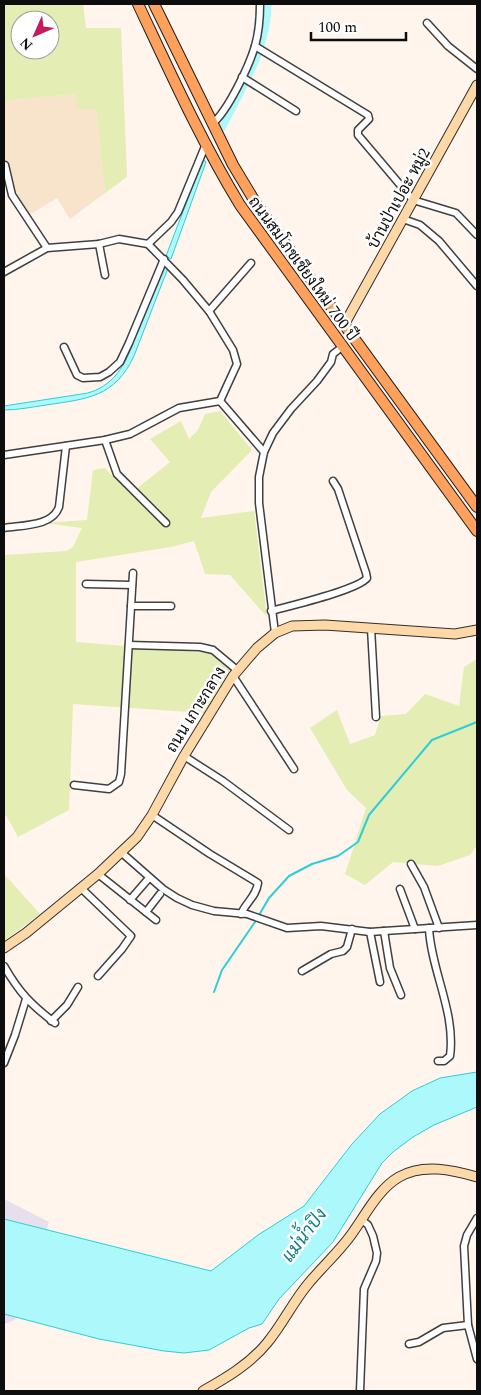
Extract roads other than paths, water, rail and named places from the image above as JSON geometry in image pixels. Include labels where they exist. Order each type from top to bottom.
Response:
[{"type":"main road","name":"ถนนสมโภชเชียงใหม่ 700 ปี","points":[[138,4],[220,172],[240,205],[477,531]]},
{"type":"main road","name":"ถนนสมโภชเชียงใหม่ 700 ปี","points":[[154,4],[233,165],[257,205],[477,507]]},
{"type":"street","points":[[212,124],[222,114],[255,46],[260,4]]},
{"type":"street","points":[[427,23],[448,46],[477,69]]},
{"type":"street","points":[[255,46],[368,115],[369,120],[358,130],[358,135],[413,200],[456,213],[477,235]]},
{"type":"street","points":[[242,76],[296,111]]},
{"type":"street","name":"บ้านป่าเปอะ หมู่2","points":[[344,325],[477,85]]},
{"type":"street","points":[[148,244],[171,222],[178,212],[206,144]]},
{"type":"street","points":[[5,165],[12,195],[47,248]]},
{"type":"street","points":[[403,219],[420,225],[439,241],[477,286]]},
{"type":"street","points":[[4,272],[47,248],[99,244],[119,239],[148,244],[164,259],[209,311],[233,350],[237,364],[220,401]]},
{"type":"street","points":[[99,244],[105,275]]},
{"type":"street","points":[[64,347],[77,375],[83,378],[100,377],[109,372],[120,362],[164,259]]},
{"type":"street","points":[[209,311],[251,263]]},
{"type":"street","points":[[275,633],[258,493],[264,452],[282,422],[331,362],[333,354],[342,347]]},
{"type":"street","points":[[220,401],[264,452]]},
{"type":"street","points":[[4,455],[105,440],[130,434],[179,408],[220,401]]},
{"type":"street","points":[[105,440],[116,474],[166,523]]},
{"type":"street","points":[[4,528],[39,523],[57,514],[66,446]]},
{"type":"street","points":[[272,611],[317,598],[363,582],[367,578],[338,489],[333,481]]},
{"type":"street","points":[[74,785],[109,789],[119,782],[133,572]]},
{"type":"street","points":[[86,584],[132,585]]},
{"type":"street","points":[[131,606],[171,606]]},
{"type":"street","name":"ถนน เกาะกลาง","points":[[4,948],[98,874],[137,837],[152,815],[184,756],[235,673],[257,648],[275,633],[292,626],[307,625],[455,634],[477,630]]},
{"type":"street","points":[[371,628],[376,717]]},
{"type":"street","points":[[129,644],[200,647],[214,650],[235,673],[294,769]]},
{"type":"street","points":[[184,756],[223,781],[289,830]]},
{"type":"street","points":[[152,815],[258,884],[254,896],[244,906],[241,914]]},
{"type":"street","points":[[122,853],[149,878],[177,898],[214,911],[259,918],[287,928],[321,926],[370,932],[477,925]]},
{"type":"street","points":[[411,864],[424,887],[439,928]]},
{"type":"street","points":[[98,874],[156,920]]},
{"type":"street","points":[[130,900],[149,878]]},
{"type":"street","points":[[81,888],[131,936],[98,976]]},
{"type":"street","points":[[400,889],[415,929]]},
{"type":"street","points":[[146,912],[160,894]]},
{"type":"street","points":[[429,928],[429,940],[446,1003],[451,1049],[448,1059],[438,1061]]},
{"type":"street","points":[[302,971],[331,954],[343,951],[347,947],[352,929]]},
{"type":"street","points":[[384,931],[390,968],[401,995]]},
{"type":"street","points":[[370,932],[380,982]]},
{"type":"street","points":[[4,966],[17,989],[26,1000],[53,1022],[67,1005],[78,987]]},
{"type":"street","points":[[4,1063],[26,1000]]},
{"type":"street","points":[[203,1391],[218,1388],[246,1365],[267,1343],[308,1284],[340,1249],[384,1190],[398,1177],[420,1170],[438,1169],[460,1172],[477,1178]]},
{"type":"street","points":[[477,1218],[467,1235],[464,1246],[468,1325],[477,1359]]},
{"type":"street","points":[[360,1391],[364,1289],[376,1261],[377,1253],[368,1225],[362,1220]]},
{"type":"street","points":[[409,1344],[419,1342],[443,1328],[468,1325]]},
{"type":"water","points":[[203,159],[206,162],[171,259],[166,256]]},
{"type":"water","points":[[164,264],[168,268],[134,356],[118,380],[109,388],[87,398],[4,410],[4,406],[88,393],[108,383],[126,360]]},
{"type":"water","name":"แม่น้ำปิง","points":[[477,1072],[477,1107],[434,1125],[413,1137],[382,1163],[333,1242],[279,1299],[262,1324],[249,1328],[209,1350],[184,1353],[99,1339],[4,1314],[4,1219],[211,1271],[258,1235],[304,1206],[352,1144],[380,1114],[412,1091],[440,1078]]},
{"type":"waterway","points":[[222,128],[259,52],[264,36],[268,4]]},
{"type":"waterway","points":[[214,992],[222,970],[269,898],[289,876],[312,864],[338,856],[358,842],[369,815],[432,740],[477,722]]}]
